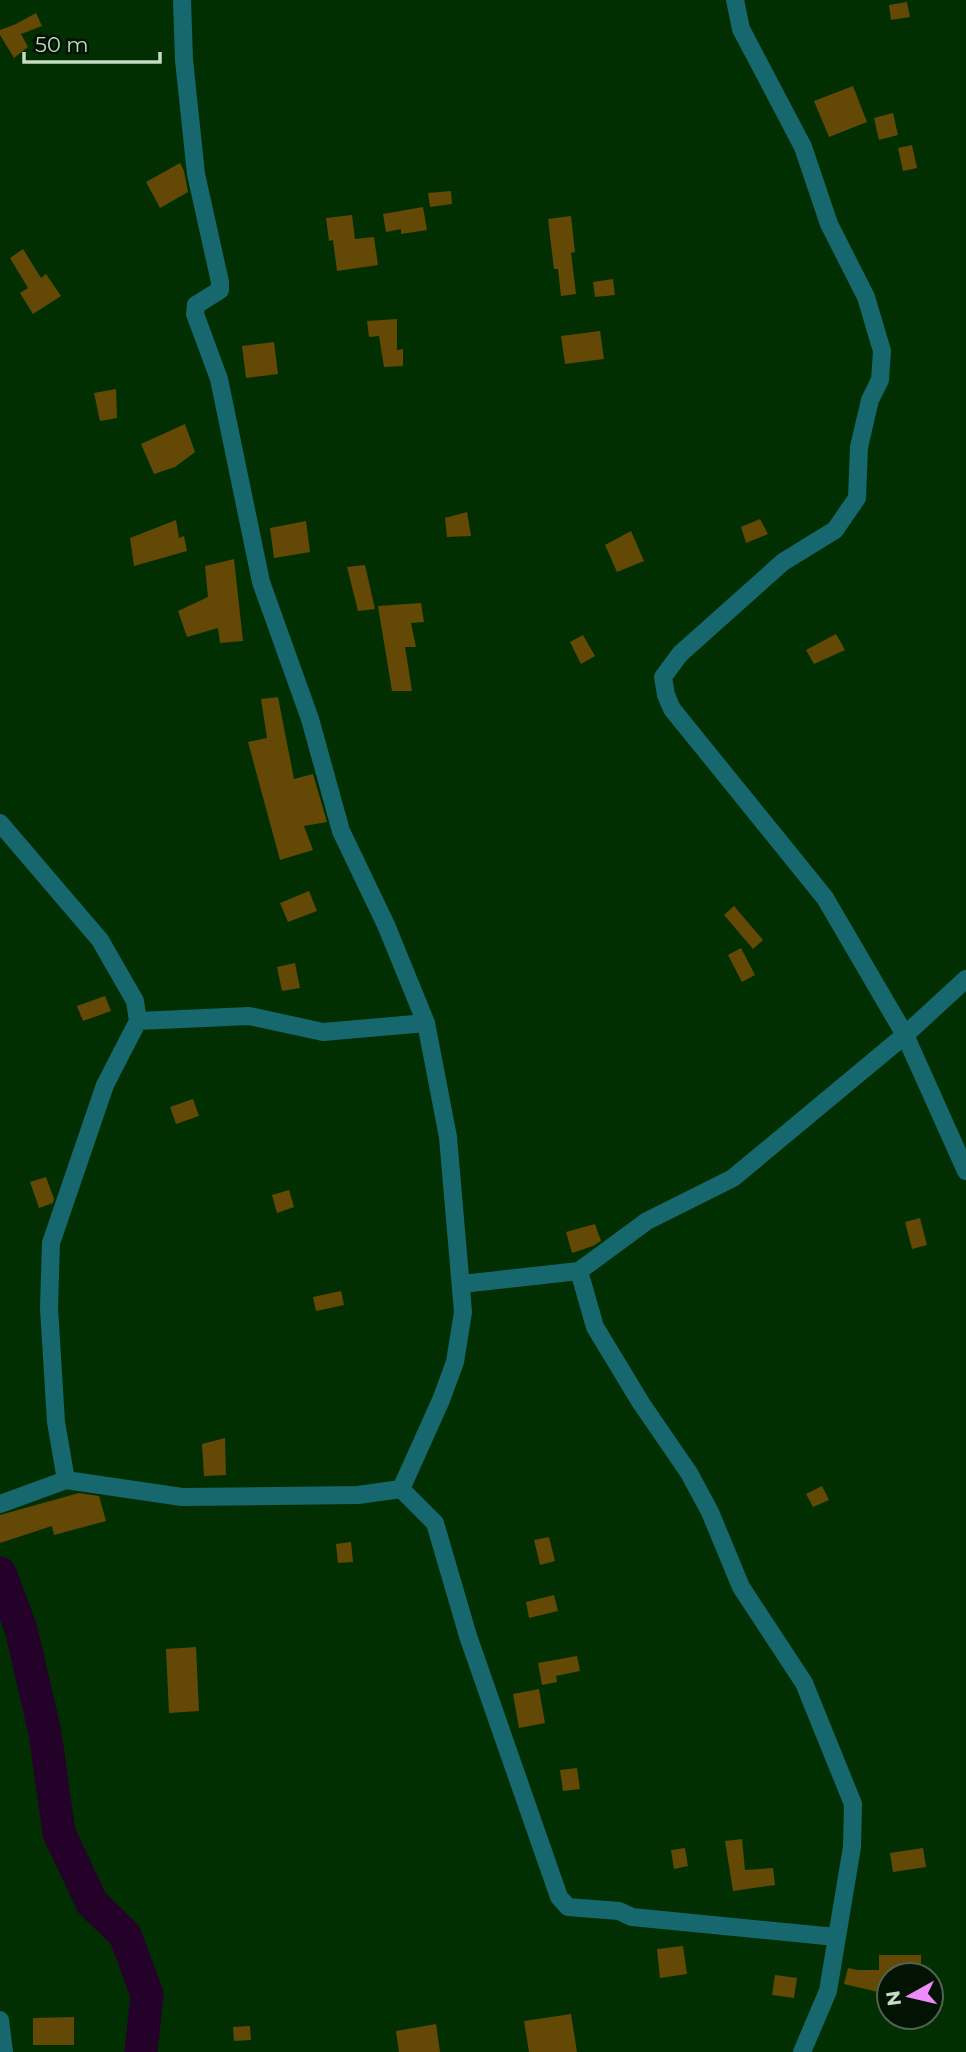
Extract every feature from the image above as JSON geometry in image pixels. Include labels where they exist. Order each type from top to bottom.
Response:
[{"type":"street","points":[[182,0],[184,60],[196,174],[220,282],[220,290],[196,304],[195,314],[219,379],[261,582],[310,719],[341,831],[386,925],[426,1023],[448,1137],[463,1312],[455,1362],[401,1489]]},
{"type":"street","points":[[735,0],[741,29],[803,147],[828,224],[866,297],[882,351],[880,380],[870,400],[859,447],[857,498],[835,530],[783,562],[680,654],[663,677],[666,695],[672,709],[825,898],[905,1035],[966,1171]]},
{"type":"street","points":[[0,823],[100,940],[135,1001],[138,1021],[106,1085],[51,1243],[49,1308],[55,1422],[66,1480]]},
{"type":"street","points":[[462,1284],[579,1271],[647,1221],[733,1178],[905,1035],[966,979]]},
{"type":"street","points":[[138,1021],[249,1016],[323,1032],[426,1023]]},
{"type":"street","points":[[579,1271],[595,1327],[641,1403],[689,1473],[710,1512],[741,1587],[804,1683],[853,1804],[852,1847],[828,1991],[802,2052]]},
{"type":"street","points":[[0,1504],[66,1480],[182,1497],[358,1495],[401,1489]]},
{"type":"street","points":[[401,1489],[435,1523],[468,1636],[559,1898],[568,1907],[619,1911],[632,1917],[836,1937]]},
{"type":"street","points":[[0,2020],[4,2052]]},
{"type":"building","points":[[907,2],[910,17],[891,20],[889,5]]},
{"type":"building","points":[[36,13],[42,26],[21,34],[28,47],[14,58],[0,35],[0,30]]},
{"type":"building","points":[[853,86],[867,122],[829,137],[814,101]]},
{"type":"building","points":[[893,113],[898,135],[879,140],[874,118]]},
{"type":"building","points":[[912,145],[917,168],[903,171],[898,148]]},
{"type":"building","points":[[180,163],[188,192],[160,208],[146,182]]},
{"type":"building","points":[[451,191],[452,204],[430,207],[428,193]]},
{"type":"building","points":[[423,207],[427,230],[401,234],[401,229],[386,232],[383,214]]},
{"type":"building","points":[[352,215],[355,239],[374,237],[378,265],[337,271],[333,240],[329,241],[326,218]]},
{"type":"building","points":[[571,216],[575,252],[571,253],[576,294],[561,296],[558,269],[554,269],[548,219]]},
{"type":"building","points":[[23,249],[41,278],[46,274],[61,296],[33,314],[20,293],[28,288],[10,258]]},
{"type":"building","points":[[613,279],[615,295],[595,297],[593,282]]},
{"type":"building","points":[[397,319],[397,350],[403,349],[403,366],[384,367],[379,336],[369,337],[367,321]]},
{"type":"building","points":[[600,331],[604,359],[565,364],[561,336]]},
{"type":"building","points":[[274,342],[278,374],[246,378],[242,346]]},
{"type":"building","points":[[116,389],[117,418],[100,421],[94,393]]},
{"type":"building","points":[[185,424],[195,452],[175,467],[154,474],[141,444]]},
{"type":"building","points":[[467,512],[471,536],[447,537],[445,518]]},
{"type":"building","points":[[760,519],[768,534],[746,543],[741,527]]},
{"type":"building","points":[[176,520],[179,538],[184,536],[187,551],[134,566],[130,538]]},
{"type":"building","points":[[306,521],[310,552],[274,558],[270,528]]},
{"type":"building","points":[[631,531],[644,561],[617,572],[605,545]]},
{"type":"building","points":[[234,559],[243,641],[220,643],[218,628],[187,637],[178,611],[208,597],[205,566]]},
{"type":"building","points":[[365,565],[375,609],[358,611],[347,567]]},
{"type":"building","points":[[421,603],[424,622],[411,623],[416,647],[405,647],[412,691],[392,691],[378,606]]},
{"type":"building","points":[[836,634],[845,650],[814,664],[806,650]]},
{"type":"building","points":[[583,635],[595,656],[581,664],[570,642]]},
{"type":"building","points":[[278,697],[294,779],[313,774],[327,822],[304,826],[313,850],[280,860],[248,742],[267,738],[261,699]]},
{"type":"building","points":[[309,891],[317,911],[288,922],[280,903]]},
{"type":"building","points":[[734,906],[763,940],[753,949],[724,915]]},
{"type":"building","points":[[741,948],[755,975],[742,982],[728,955]]},
{"type":"building","points":[[295,963],[300,988],[282,991],[277,967]]},
{"type":"building","points":[[105,996],[111,1011],[83,1021],[77,1006]]},
{"type":"building","points":[[193,1099],[199,1116],[176,1124],[170,1107]]},
{"type":"building","points":[[46,1177],[54,1199],[53,1203],[39,1208],[30,1182]]},
{"type":"building","points":[[289,1190],[294,1207],[277,1213],[272,1195]]},
{"type":"building","points":[[920,1218],[927,1245],[912,1249],[905,1222]]},
{"type":"building","points":[[595,1224],[601,1241],[572,1253],[566,1232]]},
{"type":"building","points":[[341,1291],[344,1305],[316,1311],[313,1297]]},
{"type":"building","points":[[225,1438],[226,1475],[204,1476],[202,1444]]},
{"type":"building","points":[[822,1486],[829,1500],[813,1507],[806,1494]]},
{"type":"building","points":[[79,1493],[99,1496],[106,1521],[54,1535],[52,1526],[0,1543],[0,1515]]},
{"type":"building","points":[[549,1537],[555,1561],[540,1565],[534,1540]]},
{"type":"building","points":[[351,1542],[353,1562],[338,1563],[336,1544]]},
{"type":"building","points":[[554,1595],[558,1611],[529,1618],[526,1602]]},
{"type":"building","points":[[196,1647],[199,1711],[169,1713],[166,1649]]},
{"type":"building","points":[[577,1656],[580,1671],[556,1676],[557,1682],[542,1685],[538,1663]]},
{"type":"building","points":[[539,1689],[545,1723],[519,1728],[513,1694]]},
{"type":"building","points":[[577,1768],[580,1789],[563,1791],[560,1770]]},
{"type":"building","points":[[742,1839],[745,1870],[773,1868],[775,1885],[733,1891],[725,1841]]},
{"type":"building","points":[[685,1848],[688,1866],[674,1869],[671,1850]]},
{"type":"building","points":[[923,1848],[926,1867],[893,1872],[890,1853]]},
{"type":"building","points":[[683,1946],[687,1974],[660,1978],[657,1949]]},
{"type":"building","points":[[879,1955],[921,1955],[921,1961],[879,1961]]},
{"type":"building","points":[[848,1968],[875,1970],[875,1991],[844,1984]]},
{"type":"building","points":[[775,1975],[797,1978],[794,1998],[772,1995]]},
{"type":"building","points":[[571,2014],[577,2052],[529,2052],[524,2021]]},
{"type":"building","points":[[74,2017],[74,2045],[33,2045],[33,2018]]},
{"type":"building","points":[[436,2024],[440,2052],[399,2052],[396,2031]]},
{"type":"building","points":[[250,2026],[251,2040],[234,2041],[233,2027]]},
{"type":"waterway","points":[[0,1573],[21,1629],[45,1733],[59,1833],[92,1903],[125,1935],[147,1994],[141,2052]]}]
